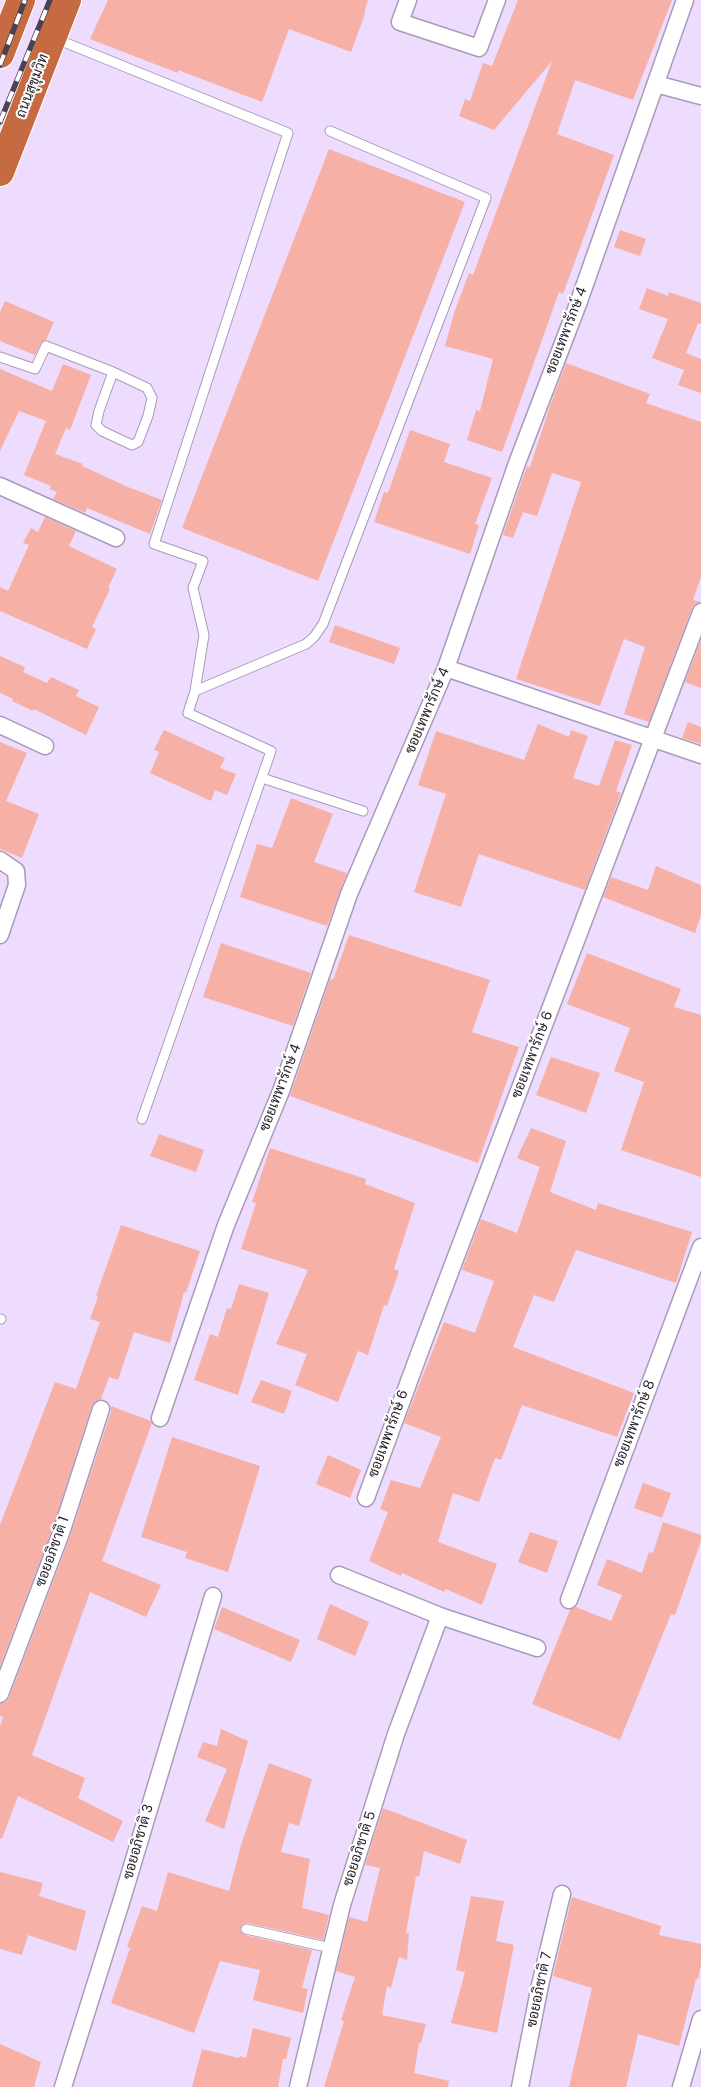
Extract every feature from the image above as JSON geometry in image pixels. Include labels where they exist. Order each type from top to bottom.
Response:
[{"type":"highway","points":[[0,54],[21,0]]},
{"type":"highway","name":"ถนนสุขุมวิท","points":[[0,172],[67,0]]},
{"type":"street","points":[[408,0],[400,22],[480,48],[497,0]]},
{"type":"street","name":"ซอยเทพารักษ์ 4","points":[[160,1418],[226,1225],[281,1091],[349,894],[446,668],[517,463],[578,304],[685,0]]},
{"type":"street","points":[[656,84],[701,96]]},
{"type":"street","points":[[0,486],[116,538]]},
{"type":"street","name":"ซอยเทพารักษ์ 6","points":[[366,1498],[425,1337],[701,612]]},
{"type":"street","points":[[446,668],[701,755]]},
{"type":"street","points":[[0,725],[45,746]]},
{"type":"street","points":[[0,860],[16,871],[17,885],[0,935]]},
{"type":"street","name":"ซอยเทพารักษ์ 8","points":[[569,1600],[701,1247]]},
{"type":"street","name":"ซอยอภิชาติ 1","points":[[0,1694],[61,1533],[101,1409]]},
{"type":"street","points":[[339,1575],[440,1616],[537,1648]]},
{"type":"street","name":"ซอยอภิชาติ 3","points":[[63,2087],[214,1596]]},
{"type":"street","name":"ซอยอภิชาติ 5","points":[[298,2087],[342,1905],[396,1734],[440,1616]]},
{"type":"street","name":"ซอยอภิชาติ 7","points":[[520,2087],[540,1985],[562,1894]]},
{"type":"street","points":[[681,2087],[701,2019]]},
{"type":"lane","points":[[52,38],[288,133],[154,544],[203,561],[193,588],[204,635],[188,713],[271,752],[142,1119]]},
{"type":"lane","points":[[194,691],[306,644],[314,637],[323,624],[486,198],[330,131]]},
{"type":"lane","points":[[0,357],[35,369],[46,346],[113,372],[147,388],[152,398],[148,416],[138,442],[132,445],[102,432],[96,425],[113,372]]},
{"type":"lane","points":[[262,778],[363,811]]},
{"type":"lane","points":[[246,1929],[331,1948]]},
{"type":"building","points":[[108,0],[368,0],[351,52],[289,29],[262,102],[178,70],[178,73],[90,39]]},
{"type":"building","points":[[518,0],[672,0],[633,100],[575,80],[557,134],[614,155],[563,294],[559,292],[502,452],[467,440],[476,410],[480,411],[493,359],[445,346],[454,313],[469,273],[473,275],[552,61],[494,130],[459,116],[465,99],[470,101],[483,63],[492,66]]},
{"type":"building","points":[[329,149],[465,202],[318,581],[182,528]]},
{"type":"building","points":[[620,230],[646,239],[640,256],[614,247]]},
{"type":"building","points":[[647,288],[668,296],[669,292],[701,303],[701,324],[698,323],[686,353],[701,359],[701,393],[678,385],[684,370],[652,358],[668,319],[639,309]]},
{"type":"building","points":[[5,301],[54,322],[46,340],[41,343],[35,355],[0,341],[0,312]]},
{"type":"building","points":[[566,363],[650,394],[646,403],[701,422],[701,577],[693,600],[701,602],[695,604],[692,608],[649,722],[624,714],[645,647],[624,639],[600,706],[516,679],[581,482],[552,473],[537,516],[523,512],[513,538],[503,535],[527,466],[530,467]]},
{"type":"building","points":[[63,364],[91,375],[70,430],[66,428],[55,454],[83,464],[82,466],[128,487],[162,500],[150,534],[87,508],[85,513],[53,499],[57,492],[49,489],[51,486],[24,475],[46,421],[19,411],[0,451],[0,369],[52,391]]},
{"type":"building","points":[[410,430],[450,444],[444,462],[492,478],[475,524],[479,525],[470,554],[374,522],[384,492],[388,493]]},
{"type":"building","points":[[45,517],[76,531],[69,546],[117,569],[92,627],[96,629],[87,649],[0,611],[0,587],[8,591],[29,545],[23,543],[31,528],[38,532]]},
{"type":"building","points":[[335,625],[400,648],[394,664],[329,642]]},
{"type":"building","points":[[701,640],[701,688],[685,682]]},
{"type":"building","points":[[0,656],[25,667],[23,672],[47,683],[51,677],[79,690],[76,696],[99,707],[86,735],[34,709],[33,711],[12,701],[13,699],[0,693]]},
{"type":"building","points":[[688,722],[701,727],[701,744],[682,738]]},
{"type":"building","points":[[538,724],[569,737],[571,730],[588,736],[573,778],[599,786],[615,740],[632,745],[616,791],[621,793],[585,890],[479,854],[461,907],[414,892],[446,794],[418,785],[436,731],[524,760]]},
{"type":"building","points":[[164,730],[225,758],[220,768],[236,774],[227,795],[215,790],[211,801],[150,773],[159,752],[154,750]]},
{"type":"building","points":[[0,742],[27,753],[6,801],[39,814],[22,858],[0,849]]},
{"type":"building","points":[[291,798],[333,814],[314,862],[347,873],[327,926],[240,897],[257,844],[272,848]]},
{"type":"building","points":[[656,866],[701,885],[701,915],[695,933],[603,897],[611,877],[648,890]]},
{"type":"building","points":[[349,935],[490,980],[472,1032],[519,1047],[478,1163],[290,1096],[330,979],[333,980]]},
{"type":"building","points":[[221,943],[311,973],[293,1026],[203,997]]},
{"type":"building","points":[[587,953],[681,989],[674,1007],[701,1015],[701,1177],[621,1150],[644,1082],[614,1071],[630,1028],[567,1004]]},
{"type":"building","points":[[551,1057],[600,1073],[586,1113],[536,1095]]},
{"type":"building","points":[[531,1128],[566,1141],[550,1192],[596,1210],[598,1203],[692,1232],[676,1283],[576,1250],[554,1302],[534,1295],[513,1347],[634,1393],[617,1437],[522,1405],[501,1460],[495,1458],[479,1502],[453,1493],[438,1542],[497,1564],[482,1605],[446,1589],[444,1592],[402,1573],[401,1576],[369,1561],[388,1512],[380,1509],[391,1480],[420,1488],[441,1437],[404,1423],[444,1322],[475,1333],[494,1281],[462,1270],[481,1219],[517,1233],[540,1167],[517,1158]]},
{"type":"building","points":[[159,1134],[204,1150],[196,1172],[150,1156]]},
{"type":"building","points":[[270,1148],[366,1179],[365,1184],[415,1203],[394,1269],[399,1271],[387,1306],[384,1305],[368,1355],[358,1351],[338,1402],[295,1385],[307,1354],[276,1344],[308,1270],[241,1249],[256,1203],[252,1202]]},
{"type":"building","points":[[121,1225],[200,1251],[186,1293],[184,1292],[170,1343],[134,1332],[118,1380],[109,1377],[101,1399],[95,1401],[92,1405],[52,1530],[0,1666],[0,1525],[55,1382],[76,1389],[100,1322],[90,1319],[98,1297],[96,1296]]},
{"type":"building","points":[[239,1284],[269,1293],[238,1395],[194,1380],[210,1334],[218,1337],[227,1308],[231,1309]]},
{"type":"building","points":[[261,1380],[292,1391],[284,1414],[251,1402]]},
{"type":"building","points":[[111,1406],[152,1423],[102,1561],[161,1585],[146,1617],[90,1592],[32,1755],[85,1778],[78,1798],[123,1821],[113,1842],[18,1796],[2,1839],[0,1838],[0,1726],[3,1717],[0,1716],[0,1704],[6,1702],[9,1698],[70,1537],[111,1412]]},
{"type":"building","points":[[172,1437],[260,1466],[228,1572],[185,1558],[187,1552],[141,1537]]},
{"type":"building","points":[[328,1455],[361,1470],[350,1498],[316,1484]]},
{"type":"building","points":[[643,1483],[671,1493],[662,1518],[634,1508]]},
{"type":"building","points":[[663,1522],[701,1535],[701,1541],[675,1615],[671,1614],[620,1740],[532,1704],[570,1610],[576,1607],[611,1621],[622,1595],[597,1585],[607,1559],[642,1573],[649,1552],[653,1553]]},
{"type":"building","points":[[530,1532],[558,1541],[547,1573],[518,1562]]},
{"type":"building","points":[[330,1604],[369,1622],[355,1656],[317,1639]]},
{"type":"building","points":[[222,1607],[300,1640],[291,1662],[214,1629]]},
{"type":"building","points":[[221,1729],[248,1741],[224,1829],[205,1821],[227,1769],[197,1757],[203,1742],[217,1746]]},
{"type":"building","points":[[269,1763],[312,1779],[299,1826],[289,1823],[281,1852],[310,1859],[302,1908],[329,1915],[323,1940],[247,1923],[242,1924],[240,1930],[245,1935],[312,1950],[302,1988],[308,1989],[303,2013],[253,2000],[260,1970],[220,1961],[194,2033],[111,2003],[130,1948],[127,1947],[142,1906],[157,1911],[168,1872],[229,1891],[241,1845]]},
{"type":"building","points":[[383,1808],[467,1840],[460,1864],[424,1851],[419,1877],[416,1876],[406,1933],[409,1933],[407,1960],[399,1957],[391,1988],[387,1986],[382,2015],[426,2024],[421,2043],[419,2043],[414,2073],[449,2081],[448,2087],[324,2087],[344,2021],[341,2020],[355,1977],[336,1971],[349,1917],[367,1922],[380,1868],[365,1865]]},
{"type":"building","points":[[0,1872],[43,1883],[39,1896],[86,1911],[76,1951],[28,1935],[22,1955],[0,1949]]},
{"type":"building","points":[[471,1896],[504,1901],[496,1941],[514,1945],[497,2033],[451,2023],[465,1972],[456,1970]]},
{"type":"building","points":[[572,1897],[661,1926],[659,1935],[701,1944],[701,1965],[698,1979],[696,1979],[679,2046],[638,2034],[626,2087],[569,2087],[592,1988],[553,1976]]},
{"type":"building","points":[[253,2028],[291,2038],[286,2059],[283,2059],[278,2087],[192,2087],[202,2049],[246,2058]]},
{"type":"building","points":[[0,2044],[41,2062],[34,2087],[0,2087]]},
{"type":"railway","points":[[0,65],[25,0]]},
{"type":"railway","points":[[0,122],[50,0]]}]
